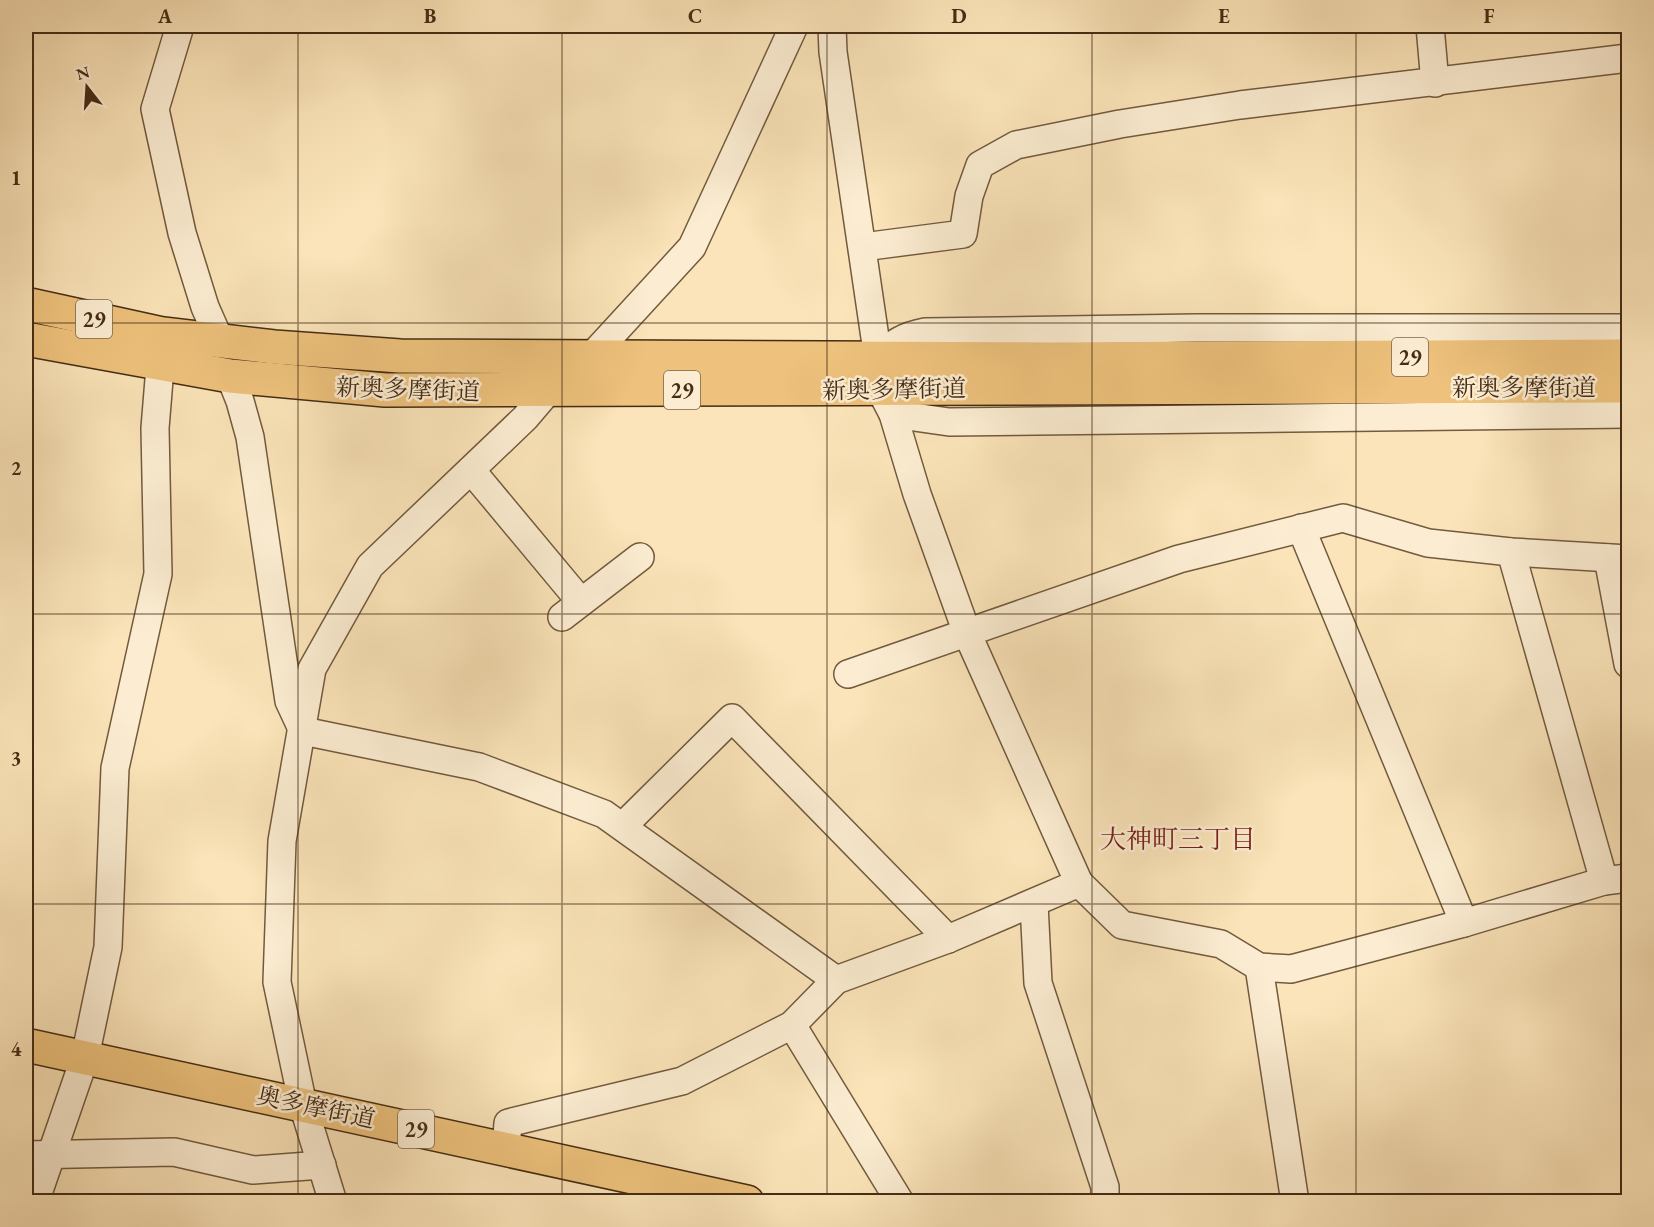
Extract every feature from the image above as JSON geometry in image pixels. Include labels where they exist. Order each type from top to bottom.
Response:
[{"type":"main road","name":"29","points":[[26,304],[161,349]]},
{"type":"main road","name":"29","points":[[26,339],[161,349]]},
{"type":"main road","name":"新奥多摩街道","points":[[161,349],[220,341],[400,356],[591,357],[884,387],[1629,357]]},
{"type":"main road","name":"新奥多摩街道","points":[[161,349],[230,376],[385,390],[1629,386]]},
{"type":"main road","name":"奥多摩街道","points":[[26,1045],[747,1202]]},
{"type":"street","points":[[180,26],[155,109],[182,233],[205,307],[220,341]]},
{"type":"street","points":[[333,1202],[303,1105],[277,982],[282,842],[312,669],[370,566],[471,470],[548,391],[591,357],[692,248],[794,26]]},
{"type":"street","points":[[832,26],[833,52],[884,387],[917,494],[967,633],[1080,883],[1122,925],[1221,944],[1259,967],[1291,969],[1464,923],[1616,879],[1511,552]]},
{"type":"street","points":[[1430,26],[1435,82]]},
{"type":"street","points":[[863,248],[963,234],[969,196],[980,165],[1016,146],[1120,124],[1240,105],[1629,58]]},
{"type":"street","points":[[884,387],[892,344],[907,335],[925,332],[1197,328],[1629,328]]},
{"type":"street","points":[[35,1202],[38,1155],[85,1057],[108,947],[115,768],[158,574],[155,428],[161,349]]},
{"type":"street","points":[[230,376],[250,437],[290,700],[303,731]]},
{"type":"street","points":[[884,387],[961,422],[1629,414]]},
{"type":"street","points":[[471,470],[572,609],[640,556]]},
{"type":"street","points":[[848,674],[1179,559],[1343,518],[1428,543],[1511,552],[1618,559],[1629,664]]},
{"type":"street","points":[[1301,528],[1464,923]]},
{"type":"street","points":[[623,826],[732,718],[948,939]]},
{"type":"street","points":[[303,731],[479,766],[604,814],[836,980]]},
{"type":"street","points":[[506,1148],[508,1123],[682,1081],[792,1025],[836,980],[948,939],[1080,883]]},
{"type":"street","points":[[1034,904],[1038,983],[1105,1187],[1105,1202]]},
{"type":"street","points":[[1259,967],[1295,1202]]},
{"type":"street","points":[[792,1025],[900,1202]]},
{"type":"street","points":[[38,1155],[174,1152],[253,1170],[322,1165]]},
{"type":"district","name":"大神町三丁目","points":[[1178,839]]}]
